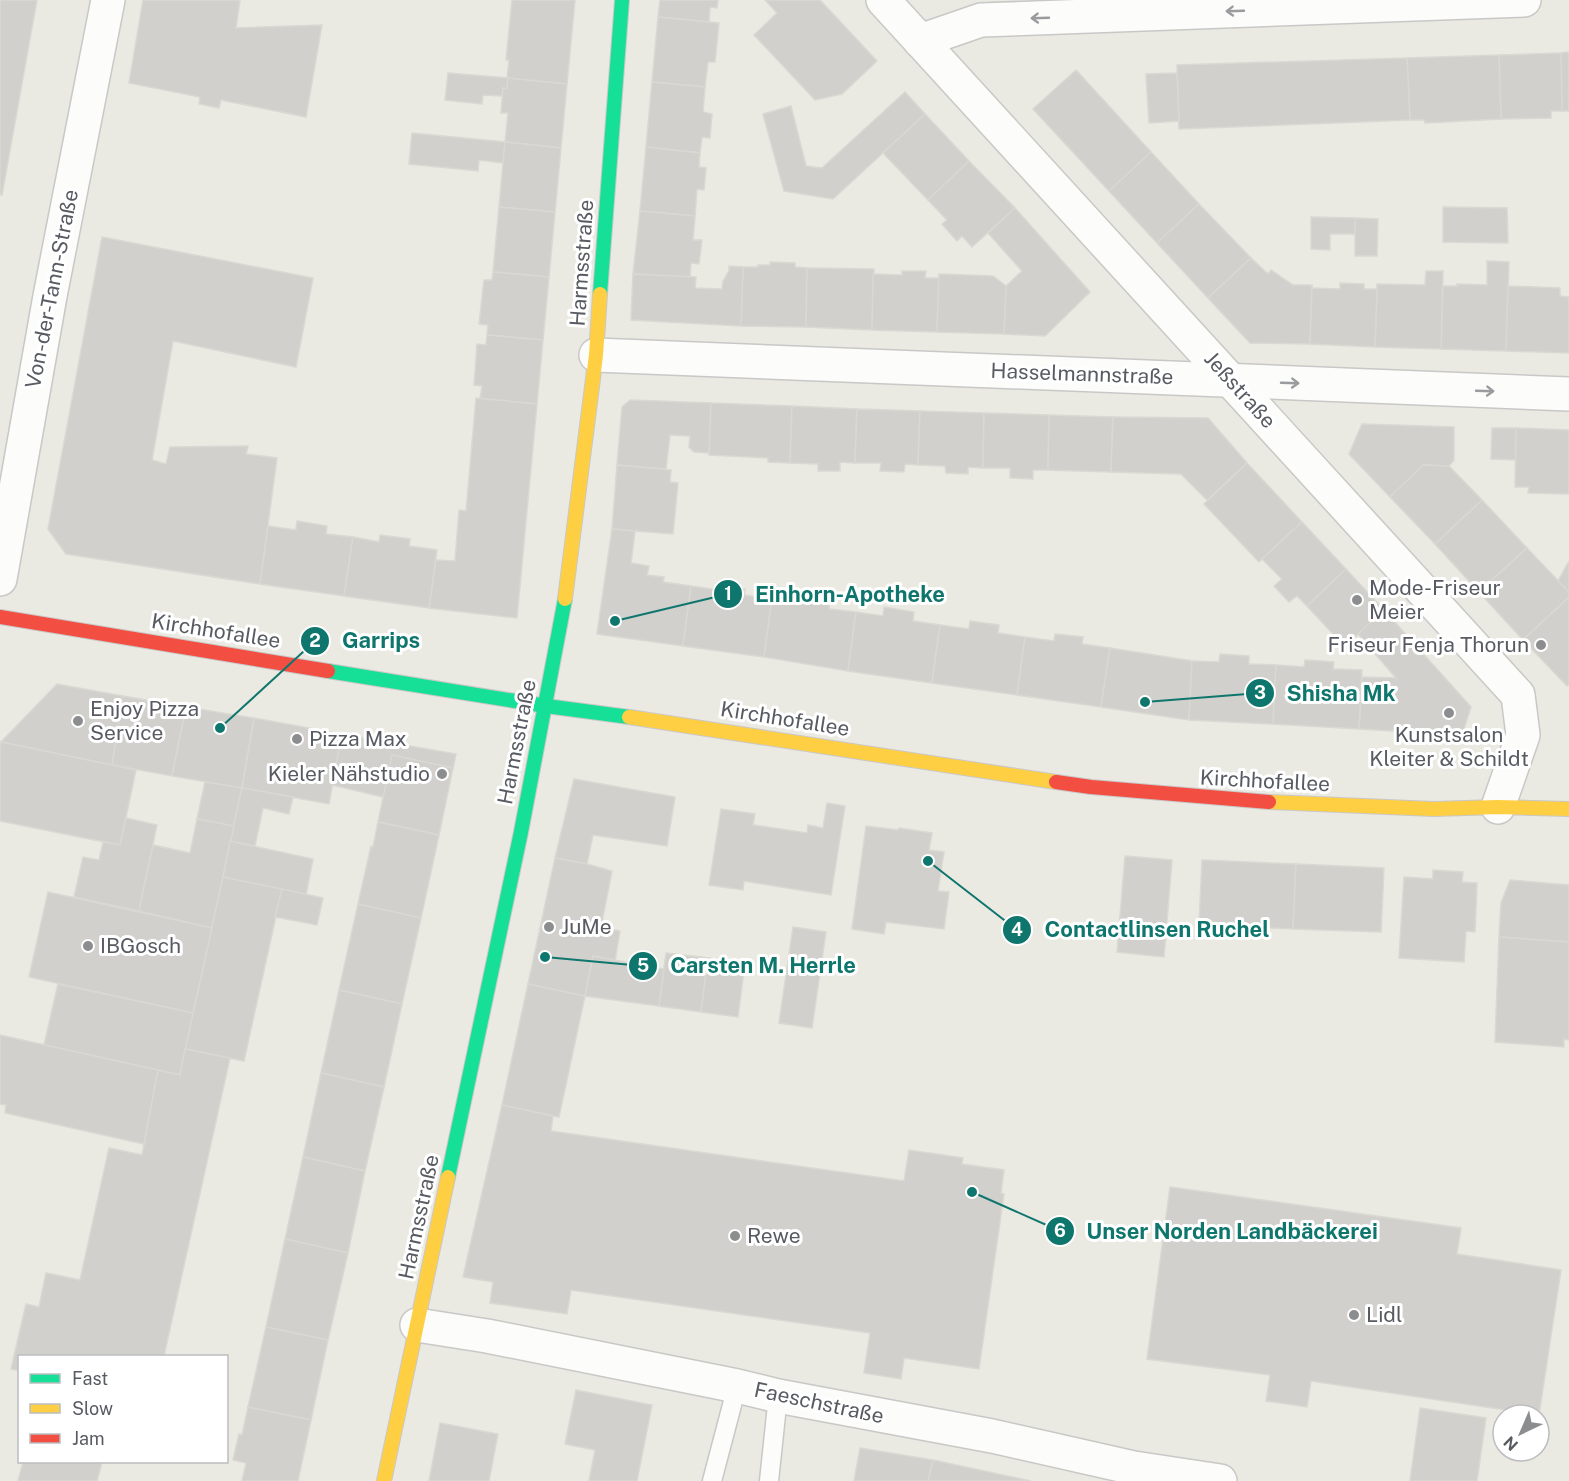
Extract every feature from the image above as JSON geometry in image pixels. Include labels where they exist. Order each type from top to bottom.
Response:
[{"type":"street","name":"Von-der-Tann-Straße","points":[[0,579],[50,296],[108,0]]},
{"type":"street","name":"Harmsstraße","points":[[384,1481],[521,832],[563,615],[596,355],[622,0]]},
{"type":"street","name":"Jeßstraße","points":[[883,0],[1518,695],[1523,735],[1498,807]]},
{"type":"street","points":[[920,41],[981,20],[1524,0]]},
{"type":"street","name":"Hasselmannstraße","points":[[596,355],[1569,394]]},
{"type":"street","name":"Kirchhofallee","points":[[0,617],[546,706],[1091,787],[1243,801],[1367,807],[1569,809]]},
{"type":"street","name":"Faeschstraße","points":[[417,1325],[487,1336],[778,1396],[992,1436],[1134,1468],[1220,1481]]},
{"type":"lane","points":[[712,1481],[737,1386]]},
{"type":"lane","points":[[769,1481],[778,1396]]},
{"type":"building","points":[[0,0],[37,0],[2,195],[0,195]]},
{"type":"building","points":[[143,0],[240,0],[236,28],[322,25],[306,117],[221,100],[219,108],[199,104],[200,97],[129,83]]},
{"type":"building","points":[[512,0],[575,0],[567,84],[507,79],[509,60],[506,60]]},
{"type":"building","points":[[660,0],[718,0],[717,8],[710,7],[709,22],[658,17]]},
{"type":"building","points":[[765,0],[820,0],[877,61],[842,94],[815,100],[754,35],[777,13]]},
{"type":"building","points":[[658,17],[719,23],[715,62],[708,62],[705,87],[652,82]]},
{"type":"building","points":[[1569,52],[1569,111],[1562,111],[1561,53]]},
{"type":"building","points":[[1561,53],[1562,111],[1551,111],[1551,118],[1501,119],[1499,55]]},
{"type":"building","points":[[1499,55],[1501,119],[1425,123],[1424,120],[1410,120],[1407,58]]},
{"type":"building","points":[[1407,58],[1410,120],[1179,129],[1177,65]]},
{"type":"building","points":[[1076,70],[1151,152],[1109,191],[1033,109]]},
{"type":"building","points":[[448,73],[508,78],[507,89],[503,88],[503,96],[483,95],[482,104],[445,100]]},
{"type":"building","points":[[1177,73],[1179,121],[1149,123],[1146,74]]},
{"type":"building","points":[[508,78],[567,84],[561,148],[505,142],[508,113],[501,113],[503,88],[507,89]]},
{"type":"building","points":[[652,82],[705,87],[703,112],[712,114],[710,138],[702,137],[700,153],[646,147]]},
{"type":"building","points":[[905,92],[925,114],[833,199],[784,191],[763,114],[791,106],[806,166],[822,168]]},
{"type":"building","points":[[925,114],[969,161],[928,200],[883,153]]},
{"type":"building","points":[[412,133],[505,142],[503,163],[479,160],[478,171],[409,164]]},
{"type":"building","points":[[505,142],[561,148],[555,212],[499,207]]},
{"type":"building","points":[[646,147],[700,153],[699,167],[706,168],[704,190],[697,189],[695,216],[640,211]]},
{"type":"building","points":[[1151,152],[1199,204],[1157,243],[1109,191]]},
{"type":"building","points":[[969,161],[1015,208],[972,247],[962,236],[957,241],[942,224],[947,220],[928,200]]},
{"type":"building","points":[[1199,204],[1251,258],[1208,298],[1157,243]]},
{"type":"building","points":[[499,207],[555,212],[549,277],[493,272]]},
{"type":"building","points":[[1443,207],[1507,208],[1508,243],[1443,242]]},
{"type":"building","points":[[1015,208],[1090,292],[1045,336],[1004,334],[1006,286],[1022,271],[988,233]]},
{"type":"building","points":[[640,211],[695,216],[693,240],[702,240],[699,264],[691,263],[690,277],[633,274]]},
{"type":"building","points":[[1311,217],[1355,218],[1355,234],[1330,234],[1330,250],[1311,249]]},
{"type":"building","points":[[1355,218],[1378,219],[1377,256],[1355,256]]},
{"type":"building","points":[[102,237],[313,278],[296,367],[173,341],[152,460],[166,464],[170,447],[248,446],[246,454],[277,458],[260,584],[66,554],[48,529]]},
{"type":"building","points":[[1251,258],[1268,274],[1271,270],[1293,285],[1312,285],[1310,344],[1250,343],[1208,298]]},
{"type":"building","points":[[1487,261],[1509,262],[1506,351],[1441,349],[1443,286],[1487,285]]},
{"type":"building","points":[[770,262],[795,263],[795,267],[807,268],[806,327],[741,326],[743,267],[770,265]]},
{"type":"building","points":[[729,266],[743,267],[741,326],[631,320],[633,274],[696,277],[695,288],[722,289]]},
{"type":"building","points":[[807,268],[874,269],[872,330],[806,327]]},
{"type":"building","points":[[902,271],[926,271],[925,278],[939,278],[937,332],[872,330],[873,274],[902,275]]},
{"type":"building","points":[[1426,271],[1443,271],[1441,349],[1375,347],[1377,284],[1425,285]]},
{"type":"building","points":[[493,272],[549,277],[543,340],[487,335],[488,325],[479,324],[484,280],[492,280]]},
{"type":"building","points":[[939,274],[993,276],[1006,286],[1004,334],[937,332]]},
{"type":"building","points":[[1340,283],[1364,284],[1364,289],[1377,289],[1375,347],[1310,344],[1312,288],[1340,289]]},
{"type":"building","points":[[1508,286],[1560,288],[1560,296],[1569,297],[1569,353],[1506,351]]},
{"type":"building","points":[[487,335],[543,340],[537,404],[480,399],[482,386],[474,385],[477,344],[486,345]]},
{"type":"building","points":[[476,398],[537,404],[517,618],[429,608],[436,560],[455,561],[459,510],[466,511]]},
{"type":"building","points":[[630,400],[711,403],[709,453],[694,452],[689,447],[690,436],[670,435],[666,469],[617,465],[622,407]]},
{"type":"building","points":[[711,403],[792,406],[790,463],[768,462],[768,458],[709,455]]},
{"type":"building","points":[[792,406],[857,409],[855,463],[840,462],[840,471],[818,471],[818,464],[790,463]]},
{"type":"building","points":[[857,409],[920,411],[918,465],[905,464],[904,472],[880,471],[881,463],[855,463]]},
{"type":"building","points":[[920,411],[984,413],[983,468],[968,467],[968,474],[946,473],[945,466],[918,465]]},
{"type":"building","points":[[984,413],[1049,415],[1048,470],[1033,470],[1033,479],[1010,478],[1010,468],[983,468]]},
{"type":"building","points":[[1049,415],[1113,417],[1111,472],[1048,470]]},
{"type":"building","points":[[1113,417],[1208,418],[1247,463],[1207,500],[1181,474],[1111,472]]},
{"type":"building","points":[[1362,424],[1454,427],[1454,460],[1449,466],[1423,465],[1390,497],[1349,454]]},
{"type":"building","points":[[1492,428],[1516,428],[1516,460],[1491,459]]},
{"type":"building","points":[[1516,428],[1569,430],[1569,494],[1528,493],[1529,487],[1515,487]]},
{"type":"building","points":[[1247,463],[1302,522],[1259,562],[1204,504]]},
{"type":"building","points":[[617,465],[671,470],[670,482],[678,483],[673,534],[612,529]]},
{"type":"building","points":[[1423,465],[1449,466],[1482,500],[1435,544],[1390,497]]},
{"type":"building","points":[[1482,500],[1527,548],[1479,592],[1435,544]]},
{"type":"building","points":[[297,521],[327,526],[326,534],[353,537],[344,596],[260,584],[268,526],[296,530]]},
{"type":"building","points":[[1302,522],[1346,569],[1307,606],[1297,596],[1289,602],[1274,586],[1282,579],[1262,559]]},
{"type":"building","points":[[612,529],[635,531],[631,563],[649,566],[647,575],[664,577],[663,582],[691,586],[683,646],[597,634]]},
{"type":"building","points":[[380,535],[410,539],[409,546],[437,550],[429,608],[344,596],[353,537],[379,542]]},
{"type":"building","points":[[1527,548],[1569,592],[1569,597],[1523,640],[1479,592]]},
{"type":"building","points":[[1569,561],[1569,592],[1558,581]]},
{"type":"building","points":[[1346,569],[1384,610],[1345,647],[1307,606]]},
{"type":"building","points":[[691,586],[719,590],[719,586],[745,589],[744,595],[772,599],[764,657],[683,646]]},
{"type":"building","points":[[800,596],[830,600],[829,609],[856,612],[848,671],[764,657],[772,599],[799,603]]},
{"type":"building","points":[[1569,597],[1569,684],[1567,686],[1523,640]]},
{"type":"building","points":[[884,607],[914,612],[913,621],[940,625],[932,683],[848,671],[856,612],[883,616]]},
{"type":"building","points":[[1384,610],[1471,707],[1462,735],[1359,729],[1362,677],[1396,678],[1358,634]]},
{"type":"building","points":[[970,621],[999,625],[998,633],[1025,637],[1017,695],[932,683],[940,625],[969,629]]},
{"type":"building","points":[[1055,634],[1083,637],[1082,644],[1110,648],[1101,707],[1017,695],[1025,637],[1054,641]]},
{"type":"building","points":[[1110,648],[1192,661],[1189,720],[1101,707]]},
{"type":"building","points":[[1220,654],[1249,656],[1249,664],[1276,665],[1273,724],[1189,720],[1192,661],[1219,662]]},
{"type":"building","points":[[1305,660],[1334,662],[1333,669],[1362,670],[1359,729],[1273,724],[1276,665],[1304,667]]},
{"type":"building","points":[[57,684],[123,696],[112,765],[1,742]]},
{"type":"building","points":[[123,696],[186,707],[172,776],[112,765]]},
{"type":"building","points":[[186,707],[254,718],[242,788],[172,776]]},
{"type":"building","points":[[254,718],[342,734],[329,804],[242,788]]},
{"type":"building","points":[[342,734],[456,754],[453,768],[392,755],[383,797],[332,785]]},
{"type":"building","points":[[1,742],[136,770],[120,845],[0,821]]},
{"type":"building","points":[[392,755],[453,768],[439,835],[378,822]]},
{"type":"building","points":[[574,779],[675,797],[667,846],[593,835],[587,864],[555,858]]},
{"type":"building","points":[[205,782],[242,788],[234,826],[197,819]]},
{"type":"building","points":[[242,788],[293,797],[289,814],[263,808],[255,846],[230,841]]},
{"type":"building","points":[[827,803],[845,806],[831,895],[744,881],[743,890],[709,885],[721,809],[755,814],[753,825],[807,833],[808,825],[823,828]]},
{"type":"building","points":[[126,818],[157,825],[139,911],[74,897],[83,857],[99,860],[103,842],[120,845]]},
{"type":"building","points":[[197,819],[234,826],[212,928],[139,911],[153,845],[190,853]]},
{"type":"building","points":[[378,822],[439,835],[421,918],[358,904]]},
{"type":"building","points":[[866,826],[932,833],[929,850],[944,852],[938,891],[949,892],[944,929],[886,922],[884,934],[852,929]]},
{"type":"building","points":[[230,841],[313,859],[306,895],[223,877]]},
{"type":"building","points":[[1125,856],[1172,860],[1164,957],[1117,952]]},
{"type":"building","points":[[555,858],[612,871],[601,927],[620,931],[615,961],[593,956],[585,996],[528,984]]},
{"type":"building","points":[[1202,860],[1296,864],[1293,929],[1199,925]]},
{"type":"building","points":[[1296,864],[1384,868],[1381,932],[1293,929]]},
{"type":"building","points":[[1433,870],[1463,872],[1462,882],[1477,883],[1475,932],[1466,931],[1464,962],[1399,958],[1404,877],[1433,879]]},
{"type":"building","points":[[223,877],[282,889],[244,1061],[185,1049]]},
{"type":"building","points":[[1510,880],[1569,885],[1569,942],[1499,937],[1501,903]]},
{"type":"building","points":[[282,889],[323,898],[317,925],[275,917]]},
{"type":"building","points":[[48,892],[212,928],[193,1013],[29,977]]},
{"type":"building","points":[[358,904],[421,918],[402,1004],[339,990]]},
{"type":"building","points":[[793,927],[826,932],[812,1028],[779,1023]]},
{"type":"building","points":[[1499,937],[1569,942],[1569,1040],[1564,1039],[1564,1047],[1495,1042]]},
{"type":"building","points":[[666,953],[708,958],[701,1012],[659,1006]]},
{"type":"building","points":[[593,956],[664,969],[659,1006],[585,996]]},
{"type":"building","points":[[708,958],[745,963],[738,1017],[701,1012]]},
{"type":"building","points":[[58,984],[193,1013],[180,1075],[44,1045]]},
{"type":"building","points":[[528,984],[585,996],[559,1117],[502,1105]]},
{"type":"building","points":[[339,990],[402,1004],[384,1087],[321,1073]]},
{"type":"building","points":[[0,1035],[158,1070],[144,1144],[5,1113],[6,1105],[0,1104]]},
{"type":"building","points":[[185,1049],[230,1058],[164,1355],[18,1355],[18,1371],[11,1369],[26,1304],[39,1307],[46,1273],[80,1280],[109,1148],[142,1155],[158,1070],[180,1075]]},
{"type":"building","points":[[321,1073],[384,1087],[365,1171],[303,1157]]},
{"type":"building","name":"Rewe","points":[[502,1105],[553,1116],[551,1131],[904,1181],[909,1150],[963,1158],[962,1164],[1004,1170],[1001,1193],[1004,1194],[979,1369],[904,1358],[901,1379],[864,1373],[870,1333],[571,1290],[567,1314],[490,1303],[493,1282],[463,1277]]},
{"type":"building","points":[[303,1157],[365,1171],[348,1253],[285,1239]]},
{"type":"building","name":"Lidl","points":[[1170,1187],[1461,1228],[1457,1254],[1561,1270],[1541,1403],[1491,1403],[1491,1408],[1311,1381],[1307,1407],[1266,1401],[1270,1375],[1147,1359]]},
{"type":"building","points":[[285,1239],[348,1253],[328,1340],[266,1327]]},
{"type":"building","points":[[266,1327],[328,1340],[311,1420],[248,1407]]},
{"type":"building","points":[[576,1390],[652,1405],[637,1481],[589,1481],[595,1450],[565,1444]]},
{"type":"building","points":[[248,1407],[311,1420],[298,1481],[242,1481],[246,1463],[233,1460],[239,1434],[242,1435]]},
{"type":"building","points":[[1420,1408],[1486,1418],[1477,1481],[1410,1481]]},
{"type":"building","points":[[440,1423],[498,1434],[489,1481],[429,1481]]},
{"type":"building","points":[[860,1448],[933,1460],[928,1481],[854,1481]]},
{"type":"building","points":[[933,1460],[1031,1481],[928,1481]]},
{"type":"building","points":[[23,1463],[102,1463],[97,1481],[18,1481]]},
{"type":"traffic: fast","points":[[600,294],[622,0]]},
{"type":"traffic: fast","points":[[448,1177],[521,832],[565,599]]},
{"type":"traffic: fast","points":[[328,671],[629,717]]},
{"type":"traffic: slow","points":[[565,599],[596,355],[600,294]]},
{"type":"traffic: slow","points":[[629,717],[1056,782]]},
{"type":"traffic: slow","points":[[1269,802],[1434,809],[1498,807],[1569,809]]},
{"type":"traffic: slow","points":[[384,1481],[448,1177]]},
{"type":"traffic: jam","points":[[0,617],[328,671]]},
{"type":"traffic: jam","points":[[1056,782],[1269,802]]},
{"type":"place","name":"Mode-Friseur Meier","points":[[1357,600]]},
{"type":"place","name":"Einhorn-Apotheke","points":[[615,621]]},
{"type":"place","name":"Friseur Fenja Thorun","points":[[1541,645]]},
{"type":"place","name":"Shisha Mk","points":[[1145,702]]},
{"type":"place","name":"Kunstsalon Kleiter & Schildt","points":[[1449,713]]},
{"type":"place","name":"Enjoy Pizza Service","points":[[78,721]]},
{"type":"place","name":"Garrips","points":[[220,728]]},
{"type":"place","name":"Pizza Max","points":[[297,739]]},
{"type":"place","name":"Kieler Nähstudio","points":[[442,774]]},
{"type":"place","name":"Contactlinsen Ruchel","points":[[928,861]]},
{"type":"place","name":"JuMe","points":[[549,927]]},
{"type":"place","name":"IBGosch","points":[[88,946]]},
{"type":"place","name":"Carsten M. Herrle","points":[[545,957]]},
{"type":"place","name":"Unser Norden Landbäckerei","points":[[972,1192]]},
{"type":"place","name":"Rewe","points":[[735,1236]]},
{"type":"place","name":"Lidl","points":[[1354,1315]]}]
